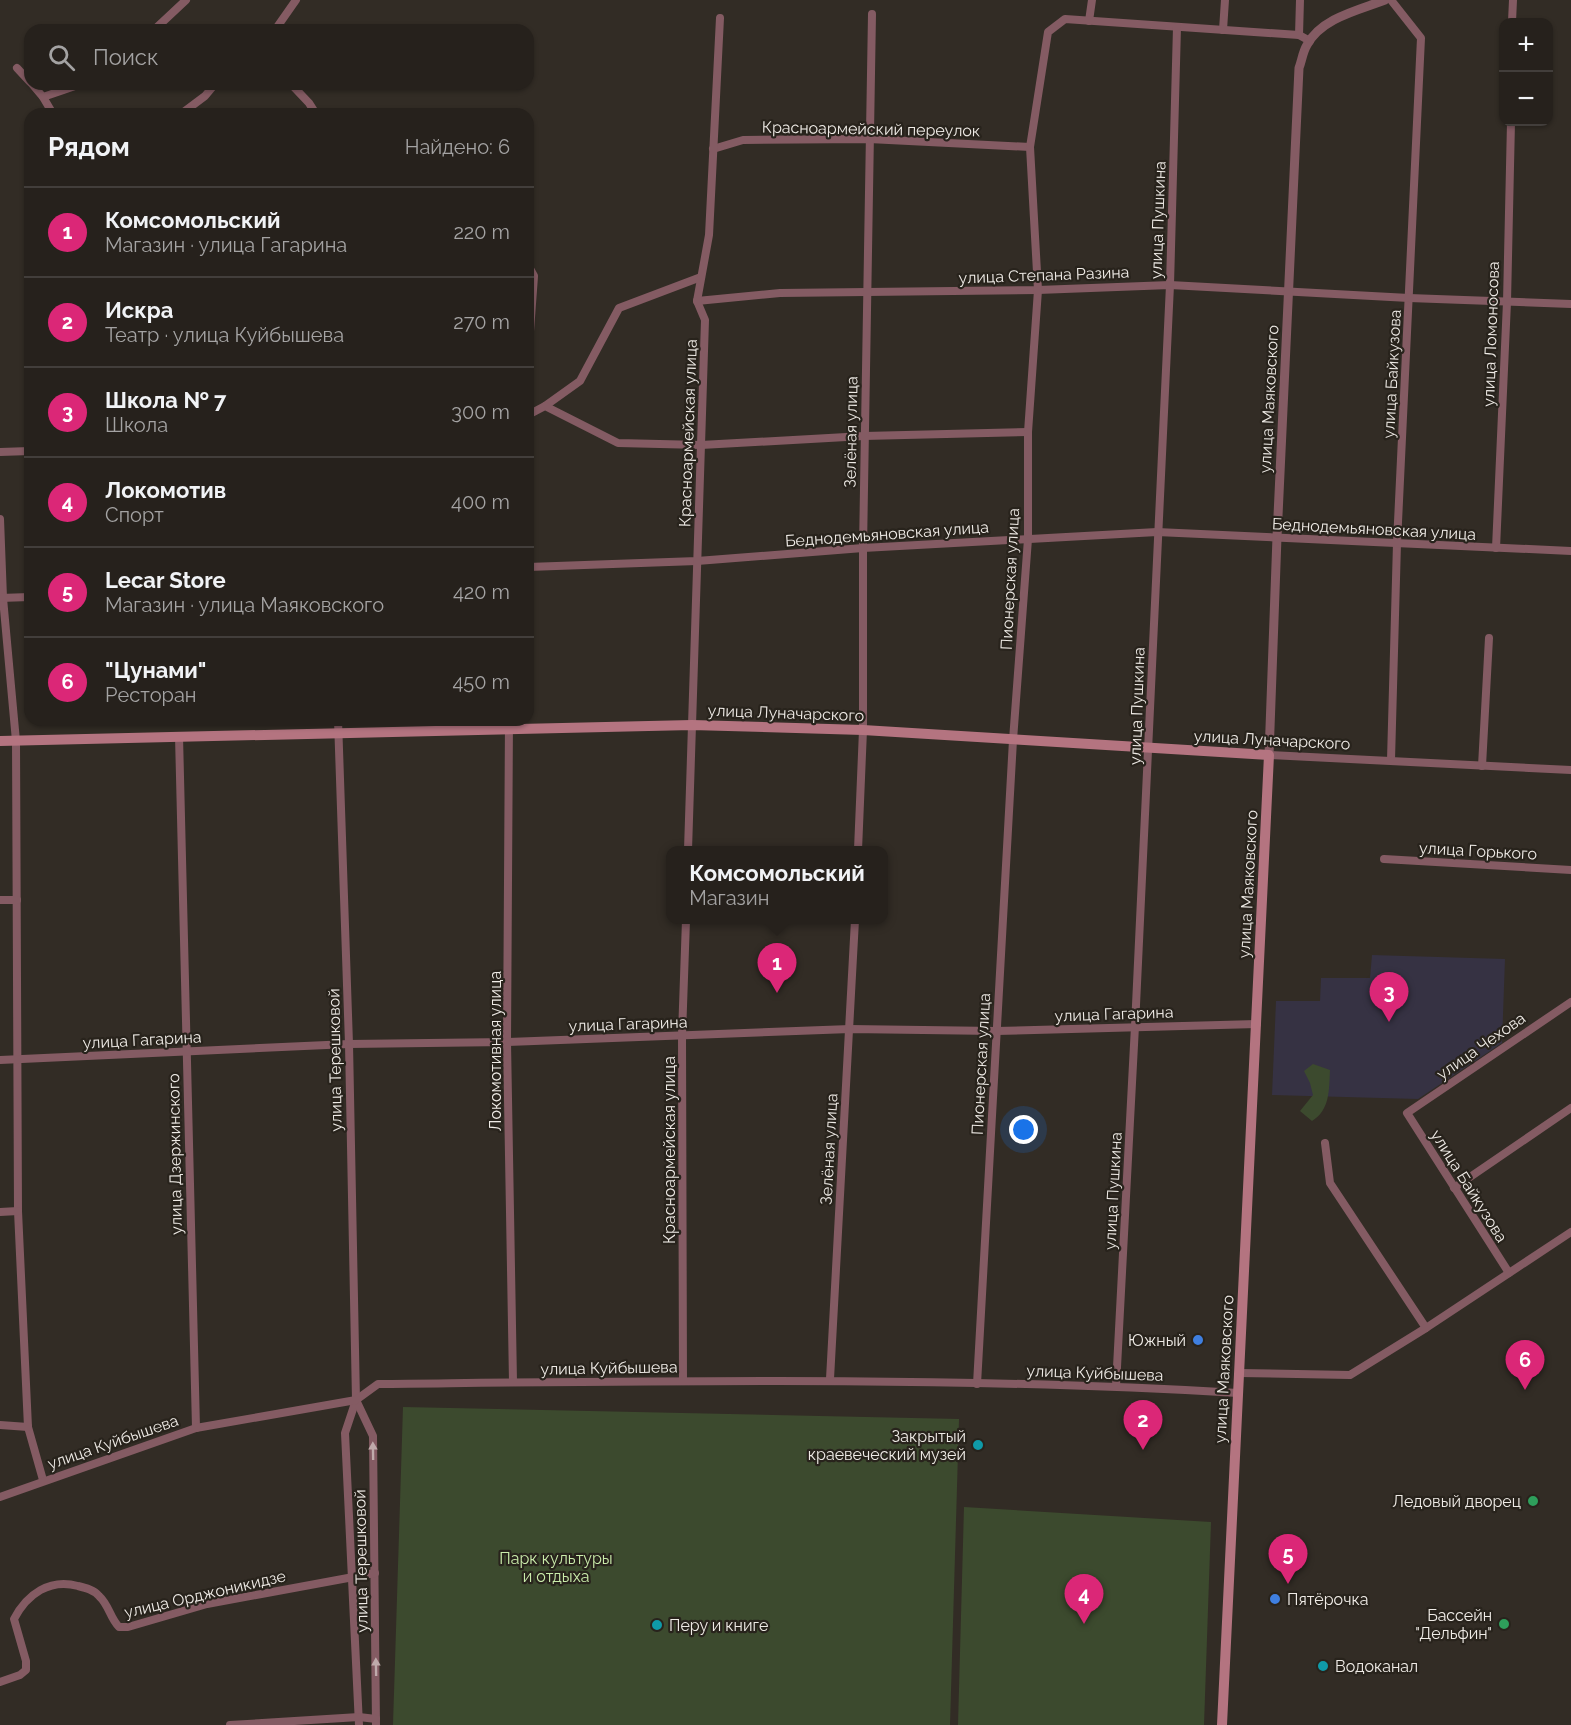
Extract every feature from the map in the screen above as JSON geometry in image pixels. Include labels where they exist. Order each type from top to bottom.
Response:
[{"type":"main road","name":"улица Луначарского","points":[[534,725],[692,725],[863,730],[1269,755]]},
{"type":"main road","name":"улица Луначарского","points":[[0,741],[339,734],[490,726]]},
{"type":"main road","name":"улица Маяковского","points":[[1222,1725],[1269,755]]},
{"type":"street","points":[[160,24],[186,0]]},
{"type":"street","points":[[279,24],[296,0]]},
{"type":"street","points":[[1089,21],[1092,0]]},
{"type":"street","points":[[1223,30],[1226,0]]},
{"type":"street","points":[[1300,0],[1299,34],[1308,43],[1317,31],[1338,18],[1385,0]]},
{"type":"street","name":"улица Байкузова","points":[[1391,0],[1421,38],[1397,543],[1392,760]]},
{"type":"street","points":[[1512,18],[1513,0]]},
{"type":"street","name":"Зелёная улица","points":[[858,846],[863,730],[864,436],[872,14]]},
{"type":"street","name":"Красноармейская улица","points":[[688,846],[705,320],[697,301],[709,235],[720,18]]},
{"type":"street","name":"Пионерская улица","points":[[977,1384],[1013,740],[1028,538],[1028,432],[1038,290],[1030,147],[1048,32],[1065,19],[1299,34]]},
{"type":"street","name":"улица Пушкина","points":[[1116,1386],[1170,285],[1177,27]]},
{"type":"street","name":"улица Маяковского","points":[[1269,755],[1299,68],[1308,43]]},
{"type":"street","points":[[17,68],[24,76]]},
{"type":"street","points":[[37,90],[49,108]]},
{"type":"street","points":[[43,97],[63,90]]},
{"type":"street","points":[[189,108],[210,90]]},
{"type":"street","points":[[297,90],[312,108]]},
{"type":"street","name":"улица Ломоносова","points":[[1496,548],[1507,302],[1510,126]]},
{"type":"street","name":"Красноармейский переулок","points":[[713,149],[743,140],[869,139],[1030,147]]},
{"type":"street","points":[[534,412],[580,381],[619,308],[701,277]]},
{"type":"street","name":"улица Степана Разина","points":[[697,301],[780,293],[1038,290],[1170,285],[1571,304]]},
{"type":"street","points":[[545,406],[618,443],[701,445],[864,436],[1028,432]]},
{"type":"street","points":[[0,452],[24,451]]},
{"type":"street","points":[[0,519],[2,598],[16,741],[18,1211],[28,1428],[43,1480]]},
{"type":"street","name":"Беднодемьяновская улица","points":[[534,567],[697,561],[863,548],[1157,532],[1571,551]]},
{"type":"street","points":[[2,598],[24,597]]},
{"type":"street","points":[[1482,766],[1489,638]]},
{"type":"street","name":"улица Терешковой","points":[[338,726],[349,1044],[356,1400],[345,1432],[359,1721]]},
{"type":"street","name":"Локомотивная улица","points":[[509,726],[507,1042],[513,1382]]},
{"type":"street","name":"улица Дзержинского","points":[[179,736],[196,1428]]},
{"type":"street","name":"улица Луначарского","points":[[1269,755],[1571,770]]},
{"type":"street","name":"улица Горького","points":[[1384,859],[1571,870]]},
{"type":"street","points":[[0,900],[17,900]]},
{"type":"street","name":"Красноармейская улица","points":[[683,1381],[682,1035],[686,924]]},
{"type":"street","name":"Зелёная улица","points":[[830,1380],[855,924]]},
{"type":"street","name":"улица Чехова","points":[[1407,1113],[1571,1002]]},
{"type":"street","name":"улица Гагарина","points":[[0,1060],[349,1044],[507,1042],[850,1029],[996,1031],[1257,1024]]},
{"type":"street","points":[[1454,1188],[1571,1108]]},
{"type":"street","name":"улица Байкузова","points":[[1407,1113],[1509,1273]]},
{"type":"street","points":[[1324,1143],[1330,1183],[1426,1328]]},
{"type":"street","points":[[0,1212],[18,1211]]},
{"type":"street","points":[[1239,1373],[1350,1375],[1426,1328],[1571,1232]]},
{"type":"street","name":"улица Куйбышева","points":[[0,1497],[196,1428],[356,1400],[378,1383],[830,1380],[1116,1386],[1238,1392]]},
{"type":"street","name":"улица Терешковой","points":[[356,1400],[373,1436],[376,1722]]},
{"type":"street","points":[[0,1425],[28,1428]]},
{"type":"street","name":"улица Орджоникидзе","points":[[0,1682],[26,1671],[26,1661],[14,1618],[31,1595],[46,1587],[62,1583],[90,1589],[99,1595],[108,1606],[113,1621],[119,1627],[207,1604],[375,1573]]},
{"type":"street","points":[[230,1725],[376,1722]]},
{"type":"shaded area","points":[[1372,955],[1505,959],[1502,1043],[1418,1099],[1272,1095],[1276,1001],[1320,1001],[1321,978],[1370,978]]},
{"type":"green space","points":[[1313,1064],[1330,1070],[1329,1092],[1325,1105],[1312,1121],[1300,1111],[1313,1095],[1304,1071]]},
{"type":"green space","name":"Парк культуры и отдыха","points":[[403,1407],[959,1419],[950,1725],[393,1725]]},
{"type":"green space","points":[[964,1507],[1211,1522],[1204,1725],[958,1725]]},
{"type":"place","name":"Комсомольский","points":[[777,993]]},
{"type":"place","name":"Школа № 7","points":[[1389,1022]]},
{"type":"place","name":"Южный","points":[[1198,1340]]},
{"type":"place","name":"\"Цунами\"","points":[[1525,1390]]},
{"type":"place","name":"Закрытый краевеческий музей","points":[[978,1445]]},
{"type":"place","name":"Искра","points":[[1143,1450]]},
{"type":"place","name":"Ледовый дворец","points":[[1533,1501]]},
{"type":"place","name":"Lecar Store","points":[[1288,1584]]},
{"type":"place","name":"Пятёрочка","points":[[1275,1599]]},
{"type":"place","name":"Локомотив","points":[[1084,1624]]},
{"type":"place","name":"Бассейн \"Дельфин\"","points":[[1504,1624]]},
{"type":"place","name":"Перу и книге","points":[[657,1625]]},
{"type":"place","name":"Водоканал","points":[[1323,1666]]}]
